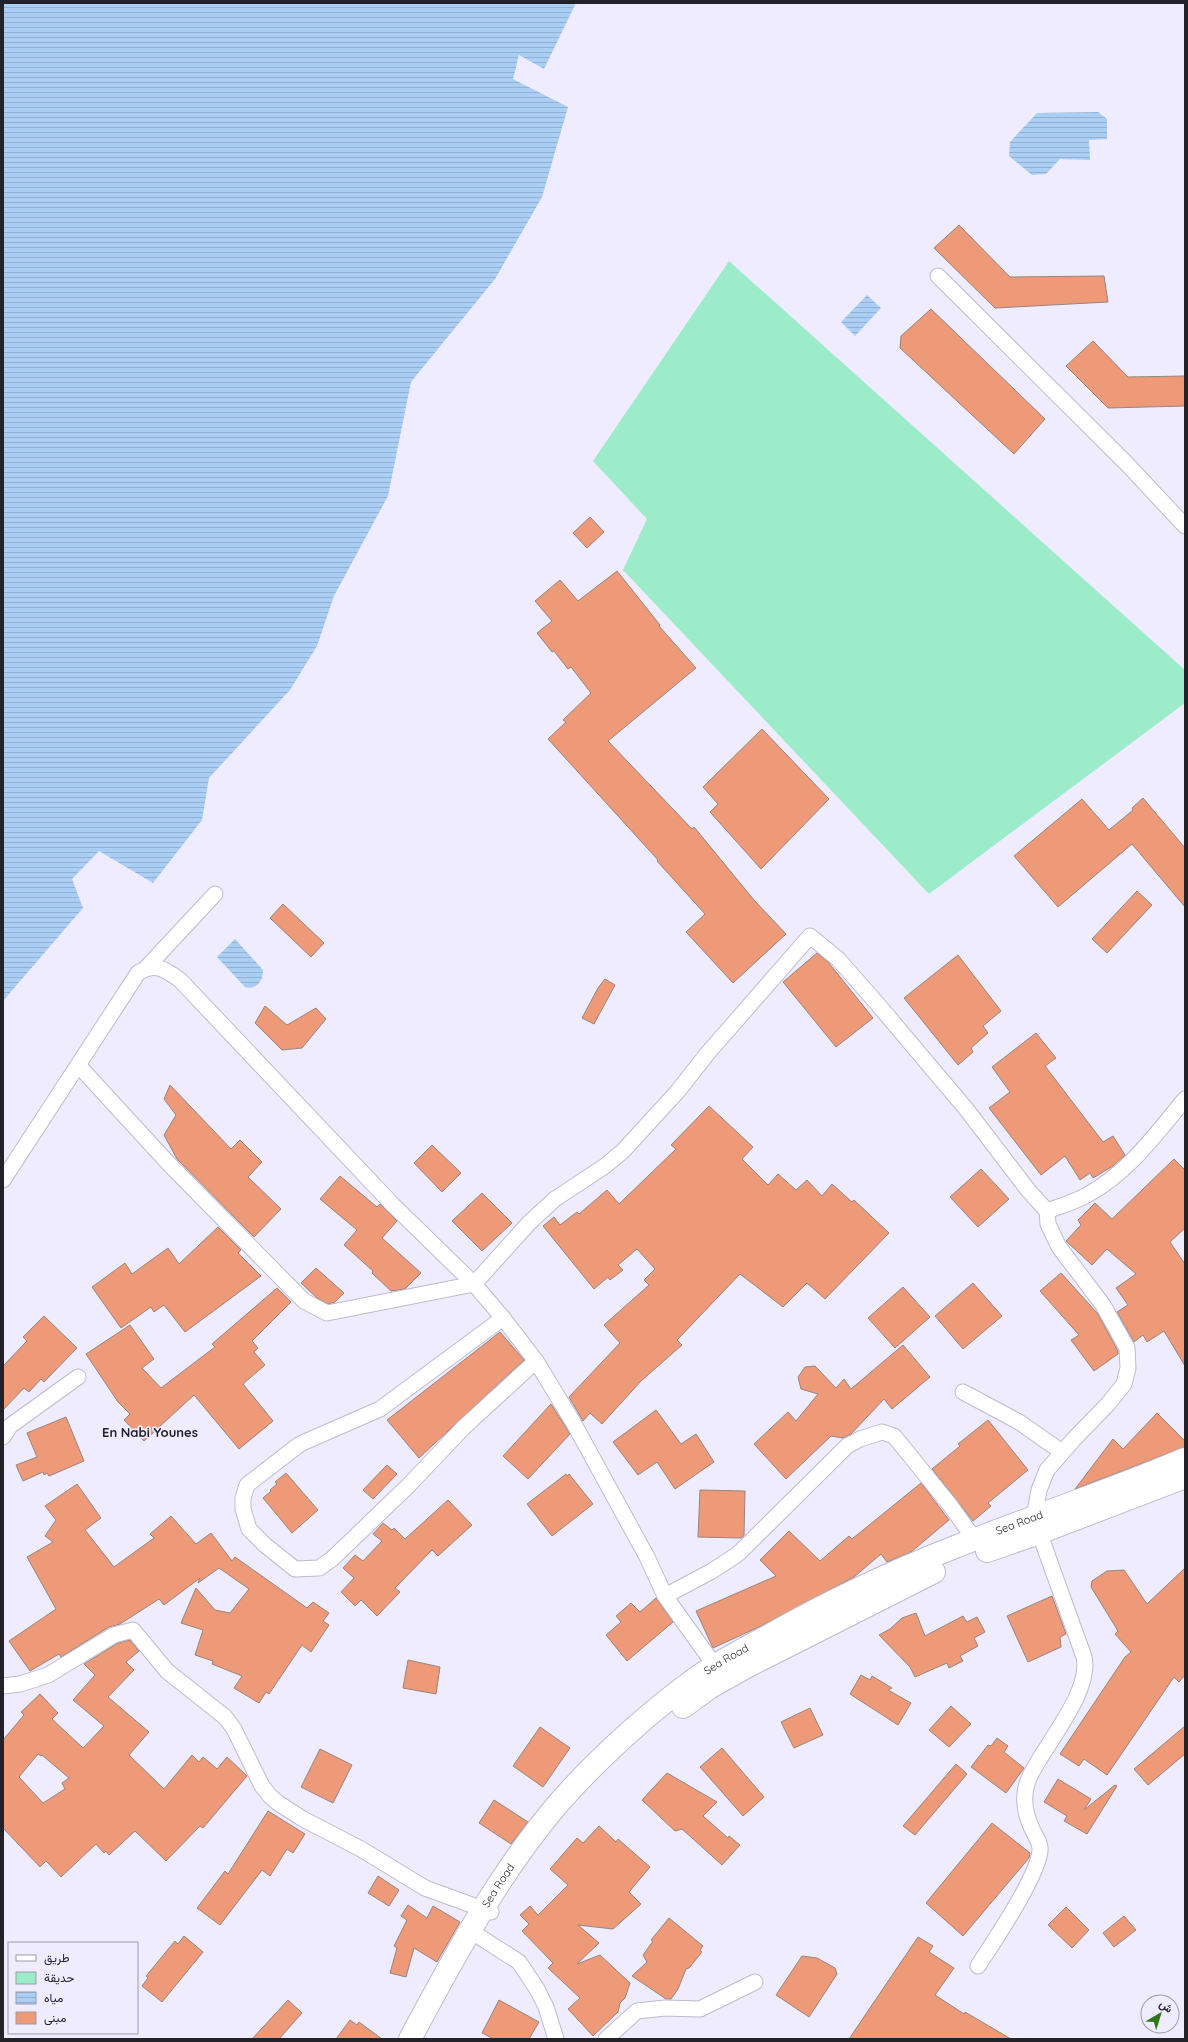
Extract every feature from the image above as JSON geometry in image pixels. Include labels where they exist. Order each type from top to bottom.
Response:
[{"type":"highway","name":"Sea Road","points":[[410,2039],[475,1934],[534,1834],[579,1780],[674,1696],[720,1672],[955,1562],[1185,1458]]},
{"type":"highway","name":"Sea Road","points":[[720,1672],[791,1623],[843,1597],[953,1548],[975,1540],[1037,1526],[1185,1477]]},
{"type":"highway","name":"Sea Road","points":[[425,2039],[475,1944],[475,1934]]},
{"type":"street","points":[[938,276],[1127,464],[1185,526]]},
{"type":"street","points":[[3,1180],[79,1066],[138,972],[146,968],[215,894]]},
{"type":"street","points":[[79,1066],[196,1191],[304,1300],[327,1313],[354,1309],[474,1284],[529,1223],[555,1199],[605,1166],[623,1152],[678,1091],[707,1054],[810,936],[838,959],[967,1110],[1028,1190],[1047,1211],[1048,1224],[1056,1241],[1103,1304],[1123,1338],[1129,1360],[1126,1378],[1118,1392],[1051,1464],[1043,1478],[1039,1490],[1037,1526],[1084,1656],[1086,1669],[1081,1686],[1064,1719],[1030,1774],[1024,1793],[1026,1815],[1040,1849],[1039,1858],[1018,1899],[978,1966]]},
{"type":"street","points":[[146,968],[161,967],[180,980],[393,1205],[474,1284],[503,1318],[536,1361],[573,1422],[607,1483],[665,1596],[720,1672]]},
{"type":"street","points":[[1047,1211],[1086,1196],[1119,1175],[1133,1162],[1185,1099]]},
{"type":"street","points":[[503,1318],[380,1409],[300,1444],[247,1485],[243,1498],[243,1509],[249,1529],[265,1545],[295,1569],[319,1568],[338,1554],[409,1485],[463,1428],[536,1361]]},
{"type":"street","points":[[3,1437],[10,1426],[78,1377]]},
{"type":"street","points":[[963,1392],[1019,1422],[1062,1452]]},
{"type":"street","points":[[665,1596],[712,1572],[738,1554],[839,1453],[860,1439],[882,1432],[894,1436],[950,1505],[975,1540]]},
{"type":"street","points":[[3,1686],[20,1684],[48,1675],[114,1635],[133,1630],[167,1671],[225,1716],[234,1729],[262,1786],[278,1803],[303,1819],[361,1849],[414,1882],[445,1896],[488,1911]]},
{"type":"street","points":[[475,1934],[519,1962],[537,1989],[546,2007],[556,2039]]},
{"type":"street","points":[[606,2039],[637,2011],[665,2008],[700,2009],[755,1982]]},
{"type":"green space","points":[[729,261],[1185,670],[1185,703],[929,894],[623,570],[647,519],[593,461]]},
{"type":"water","points":[[3,3],[576,3],[544,69],[519,55],[513,79],[568,107],[542,197],[495,279],[411,382],[388,496],[334,596],[317,646],[290,690],[209,778],[202,820],[153,883],[99,851],[72,879],[83,908],[3,1001]]},
{"type":"water","points":[[1098,112],[1107,119],[1107,139],[1089,140],[1090,160],[1060,159],[1046,174],[1032,175],[1009,156],[1010,142],[1037,113]]},
{"type":"water","points":[[867,295],[881,308],[855,336],[841,322]]},
{"type":"water","points":[[235,939],[263,970],[262,978],[256,986],[249,988],[245,987],[217,957]]},
{"type":"building","points":[[959,225],[1010,277],[1104,276],[1108,302],[995,308],[934,248]]},
{"type":"building","points":[[931,309],[1045,419],[1014,454],[900,348],[901,336]]},
{"type":"building","points":[[1093,341],[1128,377],[1185,376],[1185,406],[1108,408],[1066,366]]},
{"type":"building","points":[[590,517],[604,532],[587,548],[573,533]]},
{"type":"building","points":[[617,571],[660,625],[659,626],[696,668],[608,741],[692,829],[694,827],[754,900],[786,934],[733,983],[686,932],[705,914],[548,739],[566,722],[563,720],[591,693],[571,667],[568,669],[537,633],[552,621],[535,601],[560,580],[578,601]]},
{"type":"building","points":[[762,729],[829,799],[761,869],[710,812],[718,804],[703,787]]},
{"type":"building","points":[[1143,798],[1185,848],[1185,907],[1132,844],[1058,907],[1014,856],[1082,799],[1109,830],[1133,810],[1132,808]]},
{"type":"building","points":[[1137,891],[1152,905],[1107,953],[1092,939]]},
{"type":"building","points":[[283,904],[324,943],[311,957],[270,918]]},
{"type":"building","points":[[817,953],[828,962],[873,1018],[836,1047],[783,982]]},
{"type":"building","points":[[958,955],[1001,1011],[983,1026],[988,1033],[971,1048],[973,1052],[958,1065],[904,998]]},
{"type":"building","points":[[605,979],[615,985],[594,1024],[582,1018],[598,988]]},
{"type":"building","points":[[265,1006],[287,1025],[316,1008],[326,1019],[302,1048],[282,1050],[255,1023]]},
{"type":"building","points":[[1036,1033],[1056,1058],[1045,1066],[1103,1142],[1113,1136],[1125,1155],[1113,1166],[1093,1178],[1090,1173],[1080,1180],[1065,1156],[1041,1175],[989,1108],[1010,1092],[992,1067]]},
{"type":"building","points":[[170,1085],[231,1149],[240,1140],[262,1162],[248,1177],[281,1209],[254,1237],[177,1159],[164,1135],[176,1115],[164,1099]]},
{"type":"building","points":[[709,1106],[753,1147],[742,1159],[768,1185],[778,1174],[796,1190],[807,1180],[822,1196],[832,1184],[852,1202],[854,1200],[889,1233],[825,1299],[807,1283],[783,1307],[740,1274],[677,1340],[682,1345],[641,1381],[602,1424],[590,1413],[583,1421],[569,1397],[620,1343],[604,1325],[649,1285],[644,1280],[655,1269],[637,1249],[618,1265],[623,1270],[610,1280],[608,1277],[594,1289],[543,1226],[554,1217],[560,1225],[577,1212],[579,1214],[607,1190],[619,1204],[676,1149],[671,1145]]},
{"type":"building","points":[[432,1145],[461,1173],[442,1192],[414,1163]]},
{"type":"building","points":[[1174,1159],[1185,1170],[1185,1228],[1170,1242],[1185,1264],[1185,1366],[1164,1331],[1147,1342],[1143,1335],[1134,1342],[1117,1312],[1128,1305],[1116,1288],[1136,1274],[1107,1249],[1092,1265],[1066,1241],[1081,1225],[1078,1220],[1095,1203],[1112,1219]]},
{"type":"building","points":[[981,1169],[1009,1199],[978,1227],[950,1197]]},
{"type":"building","points":[[340,1176],[377,1207],[380,1204],[397,1221],[382,1238],[421,1273],[405,1289],[391,1291],[372,1273],[373,1271],[344,1245],[357,1230],[320,1199]]},
{"type":"building","points":[[482,1193],[512,1223],[482,1251],[452,1221]]},
{"type":"building","points":[[218,1227],[241,1250],[238,1253],[261,1276],[185,1332],[164,1305],[154,1312],[151,1307],[121,1328],[92,1287],[125,1263],[132,1274],[168,1248],[179,1264]]},
{"type":"building","points":[[316,1268],[344,1293],[335,1302],[328,1304],[317,1298],[301,1283]]},
{"type":"building","points":[[1061,1273],[1098,1314],[1118,1351],[1118,1354],[1094,1371],[1071,1340],[1079,1335],[1040,1291]]},
{"type":"building","points":[[973,1283],[1002,1316],[963,1349],[935,1316]]},
{"type":"building","points":[[903,1287],[930,1317],[895,1348],[868,1318]]},
{"type":"building","points":[[277,1288],[291,1302],[252,1341],[258,1348],[254,1352],[265,1365],[243,1384],[273,1421],[239,1449],[194,1395],[144,1441],[124,1420],[130,1414],[118,1402],[86,1354],[130,1325],[154,1359],[142,1368],[161,1388],[215,1347],[212,1344]]},
{"type":"building","points":[[44,1316],[77,1348],[44,1382],[41,1379],[29,1392],[24,1388],[3,1410],[3,1366],[27,1341],[23,1337]]},
{"type":"building","points":[[500,1332],[524,1360],[419,1458],[387,1420]]},
{"type":"building","points":[[903,1345],[930,1377],[892,1409],[884,1399],[851,1434],[843,1438],[831,1436],[786,1479],[754,1444],[788,1412],[796,1421],[818,1394],[801,1389],[798,1377],[805,1367],[815,1366],[836,1388],[844,1379],[851,1389]]},
{"type":"building","points":[[551,1404],[570,1434],[528,1479],[503,1456]]},
{"type":"building","points":[[656,1410],[681,1444],[696,1434],[714,1462],[675,1489],[657,1462],[638,1475],[613,1442]]},
{"type":"building","points":[[1157,1413],[1185,1441],[1185,1447],[1075,1489],[1113,1439],[1123,1449]]},
{"type":"building","points":[[66,1417],[84,1461],[49,1476],[47,1473],[44,1475],[43,1472],[23,1481],[16,1465],[37,1457],[27,1433]]},
{"type":"building","points":[[988,1420],[1028,1470],[988,1503],[991,1506],[973,1521],[932,1469],[960,1446],[958,1444]]},
{"type":"building","points":[[387,1465],[397,1474],[373,1499],[363,1490]]},
{"type":"building","points":[[286,1473],[318,1510],[292,1533],[263,1498],[277,1484],[275,1482]]},
{"type":"building","points":[[566,1474],[567,1476],[569,1474],[593,1504],[552,1536],[527,1504]]},
{"type":"building","points":[[921,1483],[949,1520],[911,1552],[887,1562],[881,1554],[854,1577],[761,1626],[713,1648],[696,1611],[776,1576],[760,1560],[789,1531],[820,1561],[849,1536],[852,1539]]},
{"type":"building","points":[[77,1484],[101,1518],[85,1530],[114,1567],[154,1538],[150,1534],[171,1516],[196,1544],[211,1533],[232,1561],[235,1557],[307,1608],[313,1602],[329,1613],[323,1621],[329,1625],[311,1652],[302,1645],[269,1694],[266,1692],[259,1703],[234,1688],[242,1676],[212,1664],[213,1661],[195,1655],[203,1630],[181,1623],[196,1588],[215,1610],[230,1613],[249,1589],[219,1568],[198,1583],[200,1578],[164,1605],[159,1599],[120,1624],[109,1627],[61,1657],[59,1654],[30,1671],[9,1641],[56,1609],[27,1557],[53,1542],[45,1536],[56,1520],[45,1506]]},
{"type":"building","points":[[700,1490],[745,1491],[744,1536],[741,1538],[698,1537]]},
{"type":"building","points":[[448,1500],[472,1525],[438,1556],[432,1550],[395,1588],[400,1592],[377,1616],[361,1600],[355,1606],[341,1592],[354,1578],[343,1568],[355,1555],[363,1561],[382,1541],[373,1534],[383,1523],[392,1530],[394,1528],[405,1539]]},
{"type":"building","points":[[1185,1568],[1185,1675],[1179,1682],[1174,1677],[1107,1775],[1084,1759],[1079,1766],[1060,1754],[1125,1657],[1131,1652],[1115,1634],[1118,1631],[1091,1587],[1092,1581],[1107,1571],[1124,1570],[1147,1604]]},
{"type":"building","points":[[1052,1596],[1066,1634],[1060,1637],[1061,1647],[1028,1662],[1007,1616]]},
{"type":"building","points":[[656,1598],[673,1622],[627,1661],[606,1635],[621,1622],[616,1616],[631,1603],[640,1612]]},
{"type":"building","points":[[916,1613],[925,1636],[963,1616],[967,1622],[977,1617],[985,1632],[974,1638],[978,1646],[960,1656],[963,1661],[949,1668],[947,1663],[915,1677],[910,1667],[879,1635],[890,1629],[902,1618]]},
{"type":"building","points":[[130,1640],[139,1651],[126,1662],[134,1670],[108,1697],[149,1732],[129,1755],[164,1789],[192,1755],[199,1762],[203,1757],[217,1769],[227,1757],[247,1776],[203,1828],[200,1826],[166,1861],[135,1831],[109,1855],[106,1851],[104,1853],[96,1844],[61,1877],[46,1861],[40,1867],[3,1828],[3,1740],[24,1715],[21,1712],[40,1694],[58,1713],[52,1719],[83,1748],[104,1726],[73,1700],[95,1675],[84,1664],[118,1643]],"holes":[[[38,1754],[41,1756],[42,1755],[69,1778],[62,1783],[65,1789],[43,1803],[19,1777]]]},
{"type":"building","points":[[408,1660],[440,1667],[436,1694],[403,1688]]},
{"type":"building","points":[[861,1675],[870,1680],[872,1676],[892,1688],[888,1690],[911,1703],[898,1725],[850,1694]]},
{"type":"building","points":[[951,1706],[971,1724],[949,1747],[929,1730]]},
{"type":"building","points":[[810,1708],[823,1735],[794,1748],[781,1722]]},
{"type":"building","points":[[1185,1726],[1185,1754],[1148,1785],[1134,1769]]},
{"type":"building","points":[[540,1727],[570,1748],[543,1787],[513,1766]]},
{"type":"building","points":[[997,1738],[1008,1746],[1004,1752],[1024,1768],[1006,1793],[971,1767],[988,1745],[991,1746]]},
{"type":"building","points":[[722,1748],[764,1797],[743,1816],[700,1767]]},
{"type":"building","points":[[320,1749],[352,1765],[333,1803],[301,1787]]},
{"type":"building","points":[[956,1764],[967,1774],[915,1835],[903,1826]]},
{"type":"building","points":[[667,1773],[717,1802],[703,1816],[728,1838],[729,1836],[740,1845],[722,1865],[682,1829],[675,1831],[642,1800]]},
{"type":"building","points":[[1058,1779],[1091,1799],[1084,1810],[1115,1785],[1117,1786],[1087,1834],[1064,1821],[1067,1816],[1044,1802]]},
{"type":"building","points":[[494,1800],[528,1822],[511,1844],[479,1823]]},
{"type":"building","points":[[268,1811],[305,1834],[293,1853],[287,1849],[270,1876],[262,1870],[220,1925],[197,1908],[225,1871],[228,1874]]},
{"type":"building","points":[[992,1823],[1030,1853],[1029,1858],[963,1936],[926,1903]]},
{"type":"building","points":[[599,1826],[616,1842],[618,1839],[650,1867],[629,1892],[641,1904],[613,1929],[578,1925],[599,1943],[577,1964],[600,1955],[630,1983],[625,1998],[620,2003],[618,2012],[593,2036],[568,2009],[580,1998],[548,1968],[553,1963],[522,1931],[529,1924],[520,1915],[530,1906],[538,1915],[568,1885],[550,1869],[577,1838],[583,1843]]},
{"type":"building","points":[[378,1876],[399,1890],[389,1906],[368,1893]]},
{"type":"building","points":[[408,1905],[427,1918],[433,1906],[460,1922],[437,1962],[414,1948],[406,1977],[390,1973],[397,1948],[394,1946],[407,1920],[401,1916]]},
{"type":"building","points":[[1066,1907],[1089,1930],[1072,1948],[1048,1925]]},
{"type":"building","points":[[1124,1916],[1136,1930],[1114,1947],[1103,1933]]},
{"type":"building","points":[[669,1918],[703,1946],[700,1950],[702,1952],[689,1968],[686,1969],[678,1989],[671,1999],[666,1999],[632,1976],[647,1962],[643,1955],[653,1941],[651,1940]]},
{"type":"building","points":[[184,1936],[203,1952],[162,2002],[142,1986],[148,1978],[146,1976],[175,1941],[178,1944]]},
{"type":"building","points":[[918,1937],[933,1946],[929,1952],[954,1968],[935,1995],[964,2014],[965,2012],[1011,2039],[849,2039]]},
{"type":"building","points":[[802,1956],[817,1958],[835,1968],[837,1974],[809,2017],[776,1995]]},
{"type":"building","points":[[288,2000],[302,2013],[279,2039],[252,2039]]},
{"type":"building","points":[[499,2000],[539,2022],[529,2039],[494,2039],[482,2033]]},
{"type":"building","points":[[350,2020],[357,2025],[359,2022],[382,2039],[336,2039]]},
{"type":"district","name":"En Nabi Younes","points":[[150,1432]]}]
